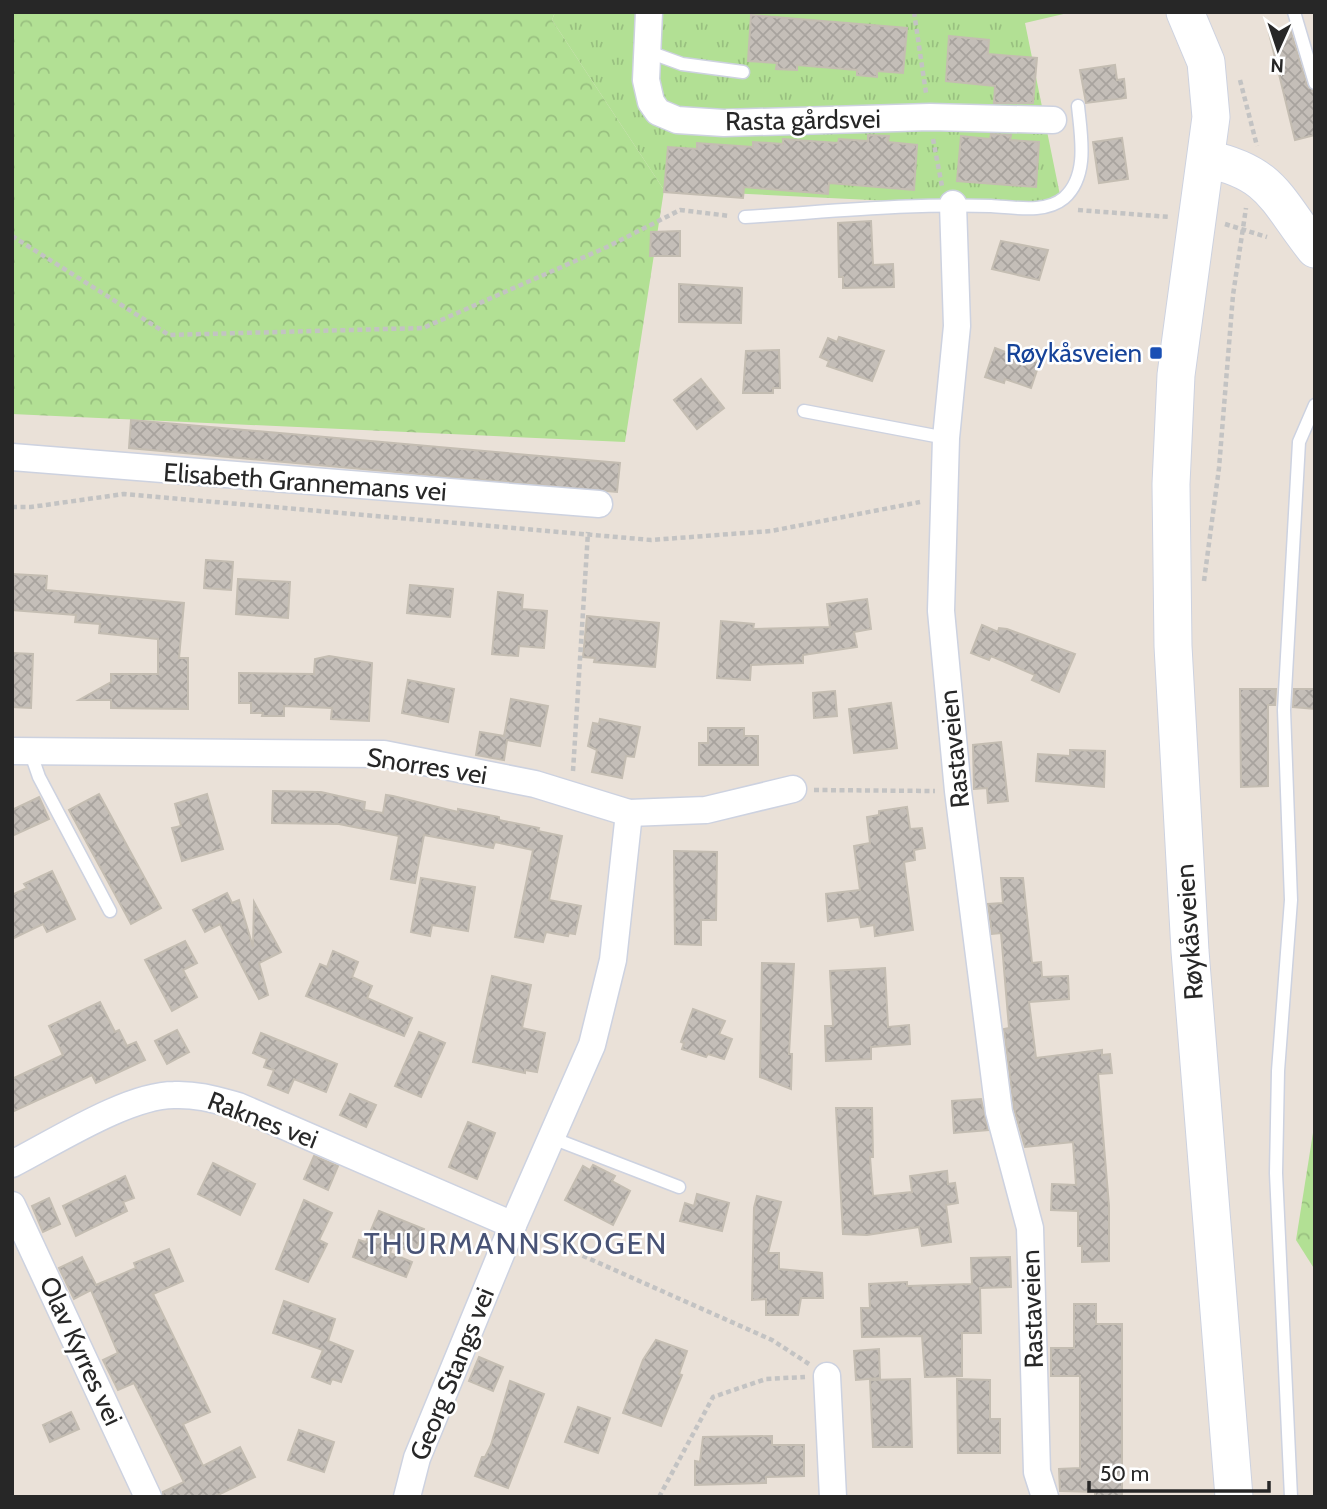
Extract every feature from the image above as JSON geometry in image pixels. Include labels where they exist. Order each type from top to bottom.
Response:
[{"type":"main road","name":"Røykåsveien","points":[[1185,12],[1201,47],[1209,79],[1211,117],[1176,375],[1171,484],[1171,582],[1186,885],[1234,1497]]},
{"type":"main road","points":[[1207,159],[1243,169],[1260,179],[1315,248]]},
{"type":"street","name":"Rasta gårdsvei","points":[[649,12],[646,80],[651,102],[658,112],[677,120],[724,123],[930,117],[1053,120]]},
{"type":"street","name":"Rastaveien","points":[[953,204],[957,326],[946,438],[941,611],[958,791],[999,1112],[1030,1228],[1037,1472],[1045,1497]]},
{"type":"street","name":"Elisabeth Grannemans vei","points":[[12,457],[599,504]]},
{"type":"street","name":"Snorres vei","points":[[21,751],[384,754],[572,793],[629,813],[706,810],[793,789]]},
{"type":"street","name":"Georg Stangs vei","points":[[407,1497],[417,1458],[513,1225],[592,1045],[613,960],[629,813]]},
{"type":"street","name":"Raknes vei","points":[[12,1164],[129,1104],[171,1094],[199,1096],[237,1106],[513,1225]]},
{"type":"street","name":"Olav Kyrres vei","points":[[12,1205],[148,1497]]},
{"type":"street","points":[[827,1376],[833,1497]]},
{"type":"lane","points":[[1294,12],[1315,83]]},
{"type":"lane","points":[[649,52],[682,64],[743,72]]},
{"type":"lane","points":[[745,218],[953,204],[1042,207],[1062,200],[1076,180],[1082,143],[1078,106]]},
{"type":"lane","points":[[1290,1497],[1276,1173],[1278,1071],[1290,900],[1284,710],[1299,442],[1315,405]]},
{"type":"lane","points":[[804,411],[946,438]]},
{"type":"lane","points":[[21,751],[39,777],[110,911]]},
{"type":"lane","points":[[552,1138],[679,1187]]},
{"type":"path","points":[[1204,586],[1219,468],[1234,282],[1247,204]]},
{"type":"path","points":[[1042,207],[1182,218]]},
{"type":"path","points":[[12,236],[169,335],[423,328],[607,247],[680,211],[745,218]]},
{"type":"path","points":[[572,793],[587,533],[599,504]]},
{"type":"path","points":[[793,789],[958,791]]},
{"type":"path","points":[[513,1225],[772,1340],[827,1376]]},
{"type":"path","points":[[659,1497],[713,1396],[766,1379],[827,1376]]},
{"type":"green space","points":[[12,12],[555,12],[552,20],[664,190],[625,442],[12,414]]},
{"type":"green space","points":[[555,12],[1072,12],[1025,23],[1061,200],[953,204],[664,190],[552,20]]},
{"type":"green space","points":[[1315,1120],[1315,1270],[1296,1240]]},
{"type":"building","points":[[751,15],[907,28],[903,73],[877,71],[877,77],[857,75],[857,70],[797,65],[797,70],[776,69],[777,63],[748,61]]},
{"type":"building","points":[[1290,29],[1307,85],[1315,92],[1315,135],[1295,140],[1269,33]]},
{"type":"building","points":[[949,36],[989,40],[988,54],[1037,58],[1033,103],[994,103],[995,86],[946,81]]},
{"type":"building","points":[[1115,65],[1117,80],[1124,79],[1126,98],[1086,103],[1080,70]]},
{"type":"building","points":[[991,134],[1011,135],[1010,140],[1039,142],[1036,187],[957,181],[961,136],[990,139]]},
{"type":"building","points":[[868,135],[889,136],[888,142],[917,145],[914,190],[829,183],[828,194],[744,187],[743,198],[664,192],[668,147],[697,149],[697,143],[753,147],[753,142],[783,144],[783,139],[838,143],[839,139],[868,141]]},
{"type":"building","points":[[1122,138],[1128,179],[1099,183],[1093,142]]},
{"type":"building","points":[[871,221],[873,265],[893,264],[894,287],[843,288],[843,277],[839,277],[838,223]]},
{"type":"building","points":[[680,231],[680,256],[650,256],[651,232]]},
{"type":"building","points":[[1001,241],[1048,250],[1039,280],[992,269]]},
{"type":"building","points":[[679,284],[742,288],[741,323],[679,322]]},
{"type":"building","points":[[839,337],[884,351],[872,381],[827,366],[829,361],[820,357],[828,338],[837,342]]},
{"type":"building","points":[[995,348],[1013,355],[1015,349],[1041,358],[1031,388],[1005,379],[1004,383],[985,377]]},
{"type":"building","points":[[779,350],[780,388],[773,388],[773,393],[743,393],[746,351]]},
{"type":"building","points":[[701,379],[724,408],[697,429],[674,400]]},
{"type":"building","points":[[131,420],[620,463],[617,492],[129,448]]},
{"type":"building","points":[[206,560],[233,562],[231,590],[204,588]]},
{"type":"building","points":[[12,574],[47,576],[46,590],[184,603],[179,658],[188,658],[188,709],[111,708],[111,700],[79,700],[111,682],[111,674],[158,674],[158,639],[99,633],[100,624],[75,622],[76,615],[12,610]]},
{"type":"building","points":[[238,579],[290,582],[288,618],[236,614]]},
{"type":"building","points":[[410,585],[453,589],[450,617],[407,613]]},
{"type":"building","points":[[498,592],[523,595],[522,609],[547,611],[544,648],[519,646],[518,656],[492,654]]},
{"type":"building","points":[[867,599],[871,629],[854,632],[857,647],[803,655],[803,663],[751,665],[750,680],[717,678],[721,621],[754,624],[753,629],[830,627],[827,604]]},
{"type":"building","points":[[587,616],[659,623],[655,667],[594,662],[595,658],[583,657]]},
{"type":"building","points":[[982,625],[998,632],[999,628],[1007,629],[1075,654],[1059,692],[1032,680],[1035,675],[991,656],[989,660],[971,653]]},
{"type":"building","points":[[12,653],[33,654],[31,708],[12,707]]},
{"type":"building","points":[[329,656],[372,663],[369,721],[331,719],[332,708],[284,706],[284,716],[262,716],[263,713],[251,713],[251,703],[239,703],[239,673],[314,674],[315,659]]},
{"type":"building","points":[[408,680],[454,689],[448,722],[402,713]]},
{"type":"building","points":[[1240,689],[1276,689],[1275,705],[1268,705],[1268,786],[1241,787]]},
{"type":"building","points":[[1294,689],[1315,689],[1315,709],[1293,707]]},
{"type":"building","points":[[835,691],[837,716],[814,718],[813,693]]},
{"type":"building","points":[[511,699],[548,706],[540,746],[507,740],[504,760],[476,755],[480,732],[504,736]]},
{"type":"building","points":[[891,703],[897,748],[854,753],[849,709]]},
{"type":"building","points":[[600,719],[640,727],[634,757],[626,756],[622,778],[592,772],[597,750],[588,746],[593,723],[599,724]]},
{"type":"building","points":[[708,728],[744,728],[744,736],[758,736],[758,765],[699,765],[699,743],[708,743]]},
{"type":"building","points":[[1001,742],[1008,801],[988,803],[987,788],[974,789],[973,745]]},
{"type":"building","points":[[1070,750],[1105,751],[1104,787],[1036,781],[1038,754],[1070,756]]},
{"type":"building","points":[[273,791],[321,792],[365,802],[364,810],[383,813],[386,795],[393,796],[458,812],[458,809],[499,817],[499,820],[562,836],[549,900],[581,906],[575,934],[569,933],[568,936],[546,932],[543,942],[515,937],[533,850],[495,842],[493,848],[424,835],[415,883],[391,879],[399,836],[339,824],[272,823]]},
{"type":"building","points":[[99,794],[161,908],[131,924],[69,810]]},
{"type":"building","points":[[207,794],[223,849],[182,861],[172,828],[181,826],[175,804]]},
{"type":"building","points":[[39,797],[49,819],[12,836],[12,810]]},
{"type":"building","points":[[907,807],[910,829],[922,828],[925,848],[914,850],[915,860],[904,862],[913,930],[875,936],[874,925],[861,927],[859,917],[828,921],[826,894],[860,890],[854,846],[870,843],[867,817],[879,815],[879,811]]},
{"type":"building","points":[[674,851],[717,852],[716,920],[701,920],[701,945],[675,944]]},
{"type":"building","points":[[52,871],[75,919],[47,932],[43,924],[12,939],[12,895],[27,888],[24,884]]},
{"type":"building","points":[[421,878],[475,887],[468,931],[432,925],[430,936],[411,932]]},
{"type":"building","points":[[1001,878],[1023,878],[1032,963],[1041,962],[1042,977],[1068,976],[1069,999],[1029,1002],[1036,1058],[1102,1050],[1102,1055],[1110,1054],[1112,1073],[1098,1074],[1109,1206],[1109,1261],[1082,1262],[1082,1246],[1078,1246],[1078,1211],[1051,1210],[1052,1184],[1076,1185],[1073,1142],[1025,1147],[1014,1109],[1004,1029],[1009,1028],[1001,933],[992,934],[988,904],[1003,903]]},
{"type":"building","points":[[227,893],[232,903],[239,900],[253,947],[254,902],[281,952],[259,963],[268,995],[259,999],[220,924],[205,932],[193,910]]},
{"type":"building","points":[[185,941],[197,963],[183,970],[197,997],[172,1011],[145,960]]},
{"type":"building","points":[[333,951],[358,962],[352,977],[372,986],[367,998],[412,1018],[404,1036],[306,996],[320,964],[327,967]]},
{"type":"building","points":[[762,963],[794,964],[789,1054],[792,1054],[791,1089],[760,1077]]},
{"type":"building","points":[[885,968],[888,1027],[909,1025],[910,1044],[871,1047],[871,1059],[826,1061],[825,1026],[833,1026],[830,971]]},
{"type":"building","points":[[492,976],[531,985],[522,1028],[545,1033],[537,1072],[525,1070],[525,1073],[473,1062]]},
{"type":"building","points":[[100,1002],[115,1032],[119,1030],[127,1046],[136,1042],[145,1060],[96,1083],[92,1075],[12,1112],[12,1079],[63,1055],[49,1026]]},
{"type":"building","points":[[693,1009],[725,1021],[719,1034],[732,1039],[724,1059],[708,1054],[706,1057],[682,1049],[684,1043],[681,1042]]},
{"type":"building","points":[[177,1030],[189,1052],[167,1064],[155,1041]]},
{"type":"building","points":[[419,1032],[445,1043],[421,1097],[395,1086]]},
{"type":"building","points":[[261,1033],[337,1064],[326,1092],[294,1079],[288,1093],[268,1085],[274,1070],[264,1067],[267,1059],[253,1053]]},
{"type":"building","points":[[350,1094],[376,1105],[366,1127],[340,1115]]},
{"type":"building","points":[[981,1099],[988,1130],[954,1133],[952,1101]]},
{"type":"building","points":[[836,1108],[872,1108],[873,1157],[870,1157],[873,1196],[912,1192],[910,1176],[947,1171],[948,1184],[955,1183],[958,1203],[946,1205],[951,1242],[922,1246],[919,1227],[867,1235],[843,1234]]},
{"type":"building","points":[[468,1122],[495,1133],[477,1179],[449,1167]]},
{"type":"building","points":[[314,1156],[338,1166],[328,1190],[304,1179]]},
{"type":"building","points":[[213,1163],[255,1184],[240,1215],[198,1194]]},
{"type":"building","points":[[593,1165],[615,1176],[612,1181],[630,1191],[613,1225],[565,1200],[583,1166],[590,1170]]},
{"type":"building","points":[[125,1176],[134,1198],[123,1202],[127,1211],[76,1236],[63,1206]]},
{"type":"building","points":[[697,1194],[729,1203],[722,1231],[680,1221],[685,1203],[694,1206]]},
{"type":"building","points":[[757,1196],[781,1202],[768,1253],[779,1253],[779,1269],[822,1273],[823,1298],[801,1298],[798,1315],[766,1315],[766,1299],[752,1300],[754,1208]]},
{"type":"building","points":[[49,1198],[60,1224],[43,1232],[32,1206]]},
{"type":"building","points":[[304,1200],[332,1213],[319,1240],[327,1244],[308,1282],[276,1269]]},
{"type":"building","points":[[379,1211],[424,1229],[415,1253],[393,1245],[390,1253],[412,1262],[406,1277],[353,1257],[359,1240],[366,1242]]},
{"type":"building","points":[[169,1249],[183,1281],[153,1294],[210,1412],[183,1424],[203,1466],[240,1447],[255,1477],[214,1497],[163,1497],[163,1492],[184,1482],[134,1383],[118,1390],[103,1360],[118,1353],[91,1290],[74,1299],[59,1268],[82,1257],[96,1285],[136,1268],[134,1263]]},
{"type":"building","points":[[1010,1257],[1011,1287],[980,1288],[981,1333],[962,1333],[962,1376],[925,1377],[922,1336],[862,1337],[861,1308],[870,1308],[869,1284],[972,1284],[971,1258]]},
{"type":"building","points":[[284,1301],[335,1319],[328,1341],[353,1351],[341,1382],[332,1379],[330,1384],[312,1377],[323,1350],[273,1333]]},
{"type":"building","points":[[1074,1304],[1096,1304],[1096,1324],[1122,1324],[1122,1497],[1095,1497],[1095,1492],[1060,1491],[1059,1469],[1080,1468],[1080,1376],[1051,1376],[1051,1348],[1074,1348]]},
{"type":"building","points":[[656,1340],[687,1351],[679,1374],[682,1375],[661,1426],[623,1413],[643,1360]]},
{"type":"building","points":[[879,1349],[880,1378],[856,1380],[854,1351]]},
{"type":"building","points":[[479,1357],[503,1367],[493,1391],[469,1381]]},
{"type":"building","points":[[910,1379],[912,1447],[873,1447],[870,1380]]},
{"type":"building","points":[[957,1379],[990,1380],[990,1419],[1000,1419],[1000,1453],[958,1453]]},
{"type":"building","points":[[510,1381],[544,1394],[508,1488],[475,1476],[482,1457],[485,1457],[491,1445]]},
{"type":"building","points":[[578,1407],[610,1418],[598,1453],[565,1442]]},
{"type":"building","points":[[71,1412],[79,1429],[50,1442],[43,1425]]},
{"type":"building","points":[[299,1430],[334,1442],[324,1472],[288,1460]]},
{"type":"building","points":[[772,1436],[772,1445],[804,1445],[804,1476],[766,1477],[766,1483],[695,1485],[695,1461],[700,1462],[703,1437]]},
{"type":"place","name":"Røykåsveien","points":[[1156,353]]},
{"type":"district","name":"THURMANNSKOGEN","points":[[516,1243]]}]
